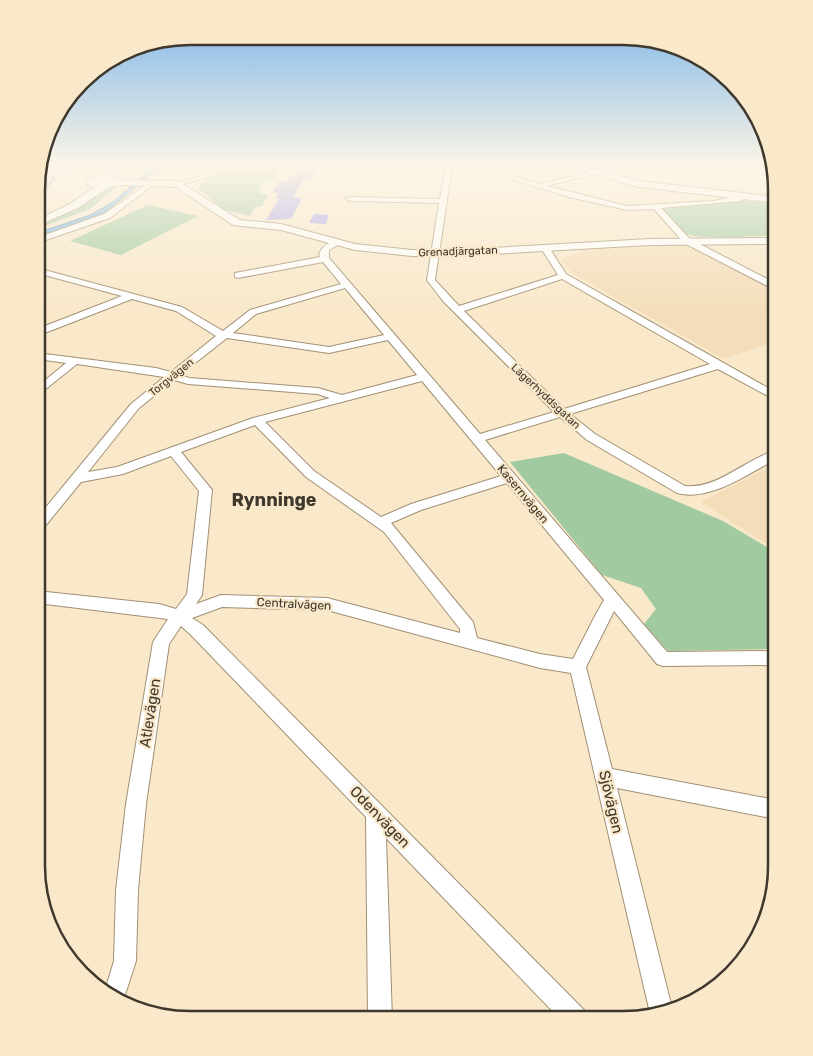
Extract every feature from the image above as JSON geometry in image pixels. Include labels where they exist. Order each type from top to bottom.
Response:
[{"type":"street","points":[[45,220],[59,213]]},
{"type":"street","points":[[45,238],[110,213]]},
{"type":"street","name":"Grenadjärgatan","points":[[222,213],[237,223],[281,227],[335,243],[371,249],[435,253],[687,241],[768,241]]},
{"type":"street","points":[[435,253],[441,213]]},
{"type":"street","points":[[662,213],[687,241],[768,283]]},
{"type":"street","points":[[238,275],[325,259],[323,254],[325,249],[335,243]]},
{"type":"street","points":[[545,248],[562,276],[768,393]]},
{"type":"street","name":"Lägerhyddsgatan","points":[[435,253],[431,280],[457,310],[562,413],[590,437],[682,490],[690,493],[704,489]]},
{"type":"street","name":"Kasernvägen","points":[[325,259],[663,659],[768,658]]},
{"type":"street","points":[[45,272],[179,309],[216,332],[225,334],[329,350],[390,337]]},
{"type":"street","points":[[457,310],[562,276]]},
{"type":"street","name":"Torgvägen","points":[[45,517],[135,406],[253,312],[346,284]]},
{"type":"street","points":[[45,330],[131,296]]},
{"type":"street","points":[[45,357],[156,371],[188,381],[318,391],[342,398]]},
{"type":"street","points":[[45,387],[74,361]]},
{"type":"street","points":[[477,439],[719,365]]},
{"type":"street","points":[[77,478],[118,471],[257,420],[424,377]]},
{"type":"street","points":[[257,420],[310,474],[389,529],[468,627],[470,642]]},
{"type":"street","name":"Atlevägen","points":[[115,991],[125,961],[127,890],[136,804],[161,642],[194,595],[206,490],[173,450]]},
{"type":"street","points":[[704,489],[768,458]]},
{"type":"street","points":[[379,523],[409,510],[510,478]]},
{"type":"street","points":[[45,598],[159,610],[179,616]]},
{"type":"street","points":[[578,667],[600,618],[613,600]]},
{"type":"street","name":"Centralvägen","points":[[179,616],[221,602],[327,604],[540,662],[578,667]]},
{"type":"street","name":"Odenvägen","points":[[179,616],[198,630],[569,1011]]},
{"type":"street","name":"Sjövägen","points":[[578,667],[660,1006]]},
{"type":"street","points":[[606,777],[768,808]]},
{"type":"street","points":[[376,813],[380,1011]]},
{"type":"shaded area","points":[[686,245],[768,286],[768,344],[724,359],[575,275],[561,260],[583,250]]},
{"type":"shaded area","points":[[768,467],[768,545],[701,502]]},
{"type":"green space","points":[[64,213],[79,213],[45,226],[45,222]]},
{"type":"green space","points":[[130,213],[186,213],[198,216],[121,255],[70,241]]},
{"type":"green space","points":[[239,213],[252,213],[250,216]]},
{"type":"green space","points":[[666,213],[768,213],[768,236],[695,236],[680,230]]},
{"type":"green space","points":[[564,453],[723,521],[768,548],[768,649],[668,651],[644,624],[656,609],[641,588],[602,575],[510,462]]},
{"type":"water","points":[[103,213],[45,235],[45,230],[90,215]]},
{"type":"building","points":[[270,213],[294,213],[291,219],[266,220]]},
{"type":"building","points":[[314,214],[329,215],[326,224],[309,223]]},
{"type":"district","name":"Rynninge","points":[[274,500]]}]
